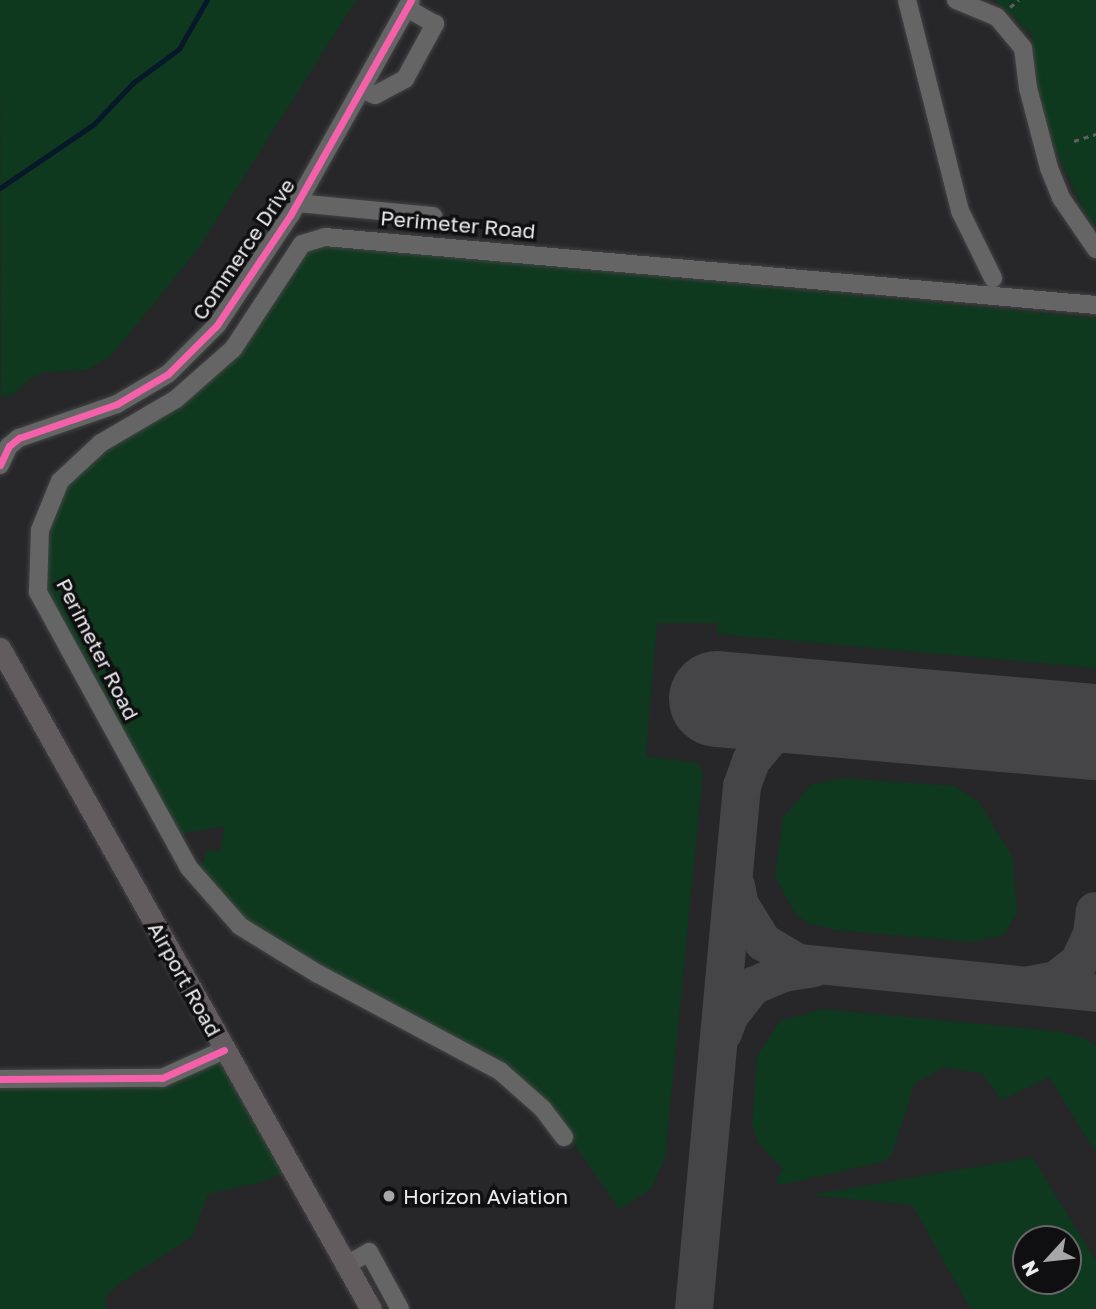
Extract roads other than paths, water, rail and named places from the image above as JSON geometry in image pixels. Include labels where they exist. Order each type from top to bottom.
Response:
[{"type":"main road","name":"Airport Road","points":[[0,648],[371,1309]]},
{"type":"street","points":[[907,0],[960,211],[993,278]]},
{"type":"street","points":[[956,0],[997,17],[1023,48],[1030,99],[1049,167],[1071,215],[1096,248]]},
{"type":"street","points":[[361,89],[375,95],[405,79],[435,24],[409,4]]},
{"type":"street","name":"Commerce Drive","points":[[0,465],[9,446],[19,438],[117,404],[168,374],[217,326],[297,203],[409,4]]},
{"type":"street","points":[[297,203],[433,216]]},
{"type":"street","name":"Perimeter Road","points":[[564,1137],[525,1090],[500,1071],[318,974],[240,926],[189,868],[38,592],[40,530],[60,481],[101,443],[176,399],[233,349],[302,244],[325,237],[1096,305]]},
{"type":"street","points":[[0,1079],[162,1078],[225,1050]]},
{"type":"street","points":[[346,1265],[369,1252],[400,1309]]},
{"type":"waterway","points":[[0,188],[94,124],[133,83],[179,49],[207,0]]},
{"type":"place","name":"Horizon Aviation","points":[[389,1196]]}]
